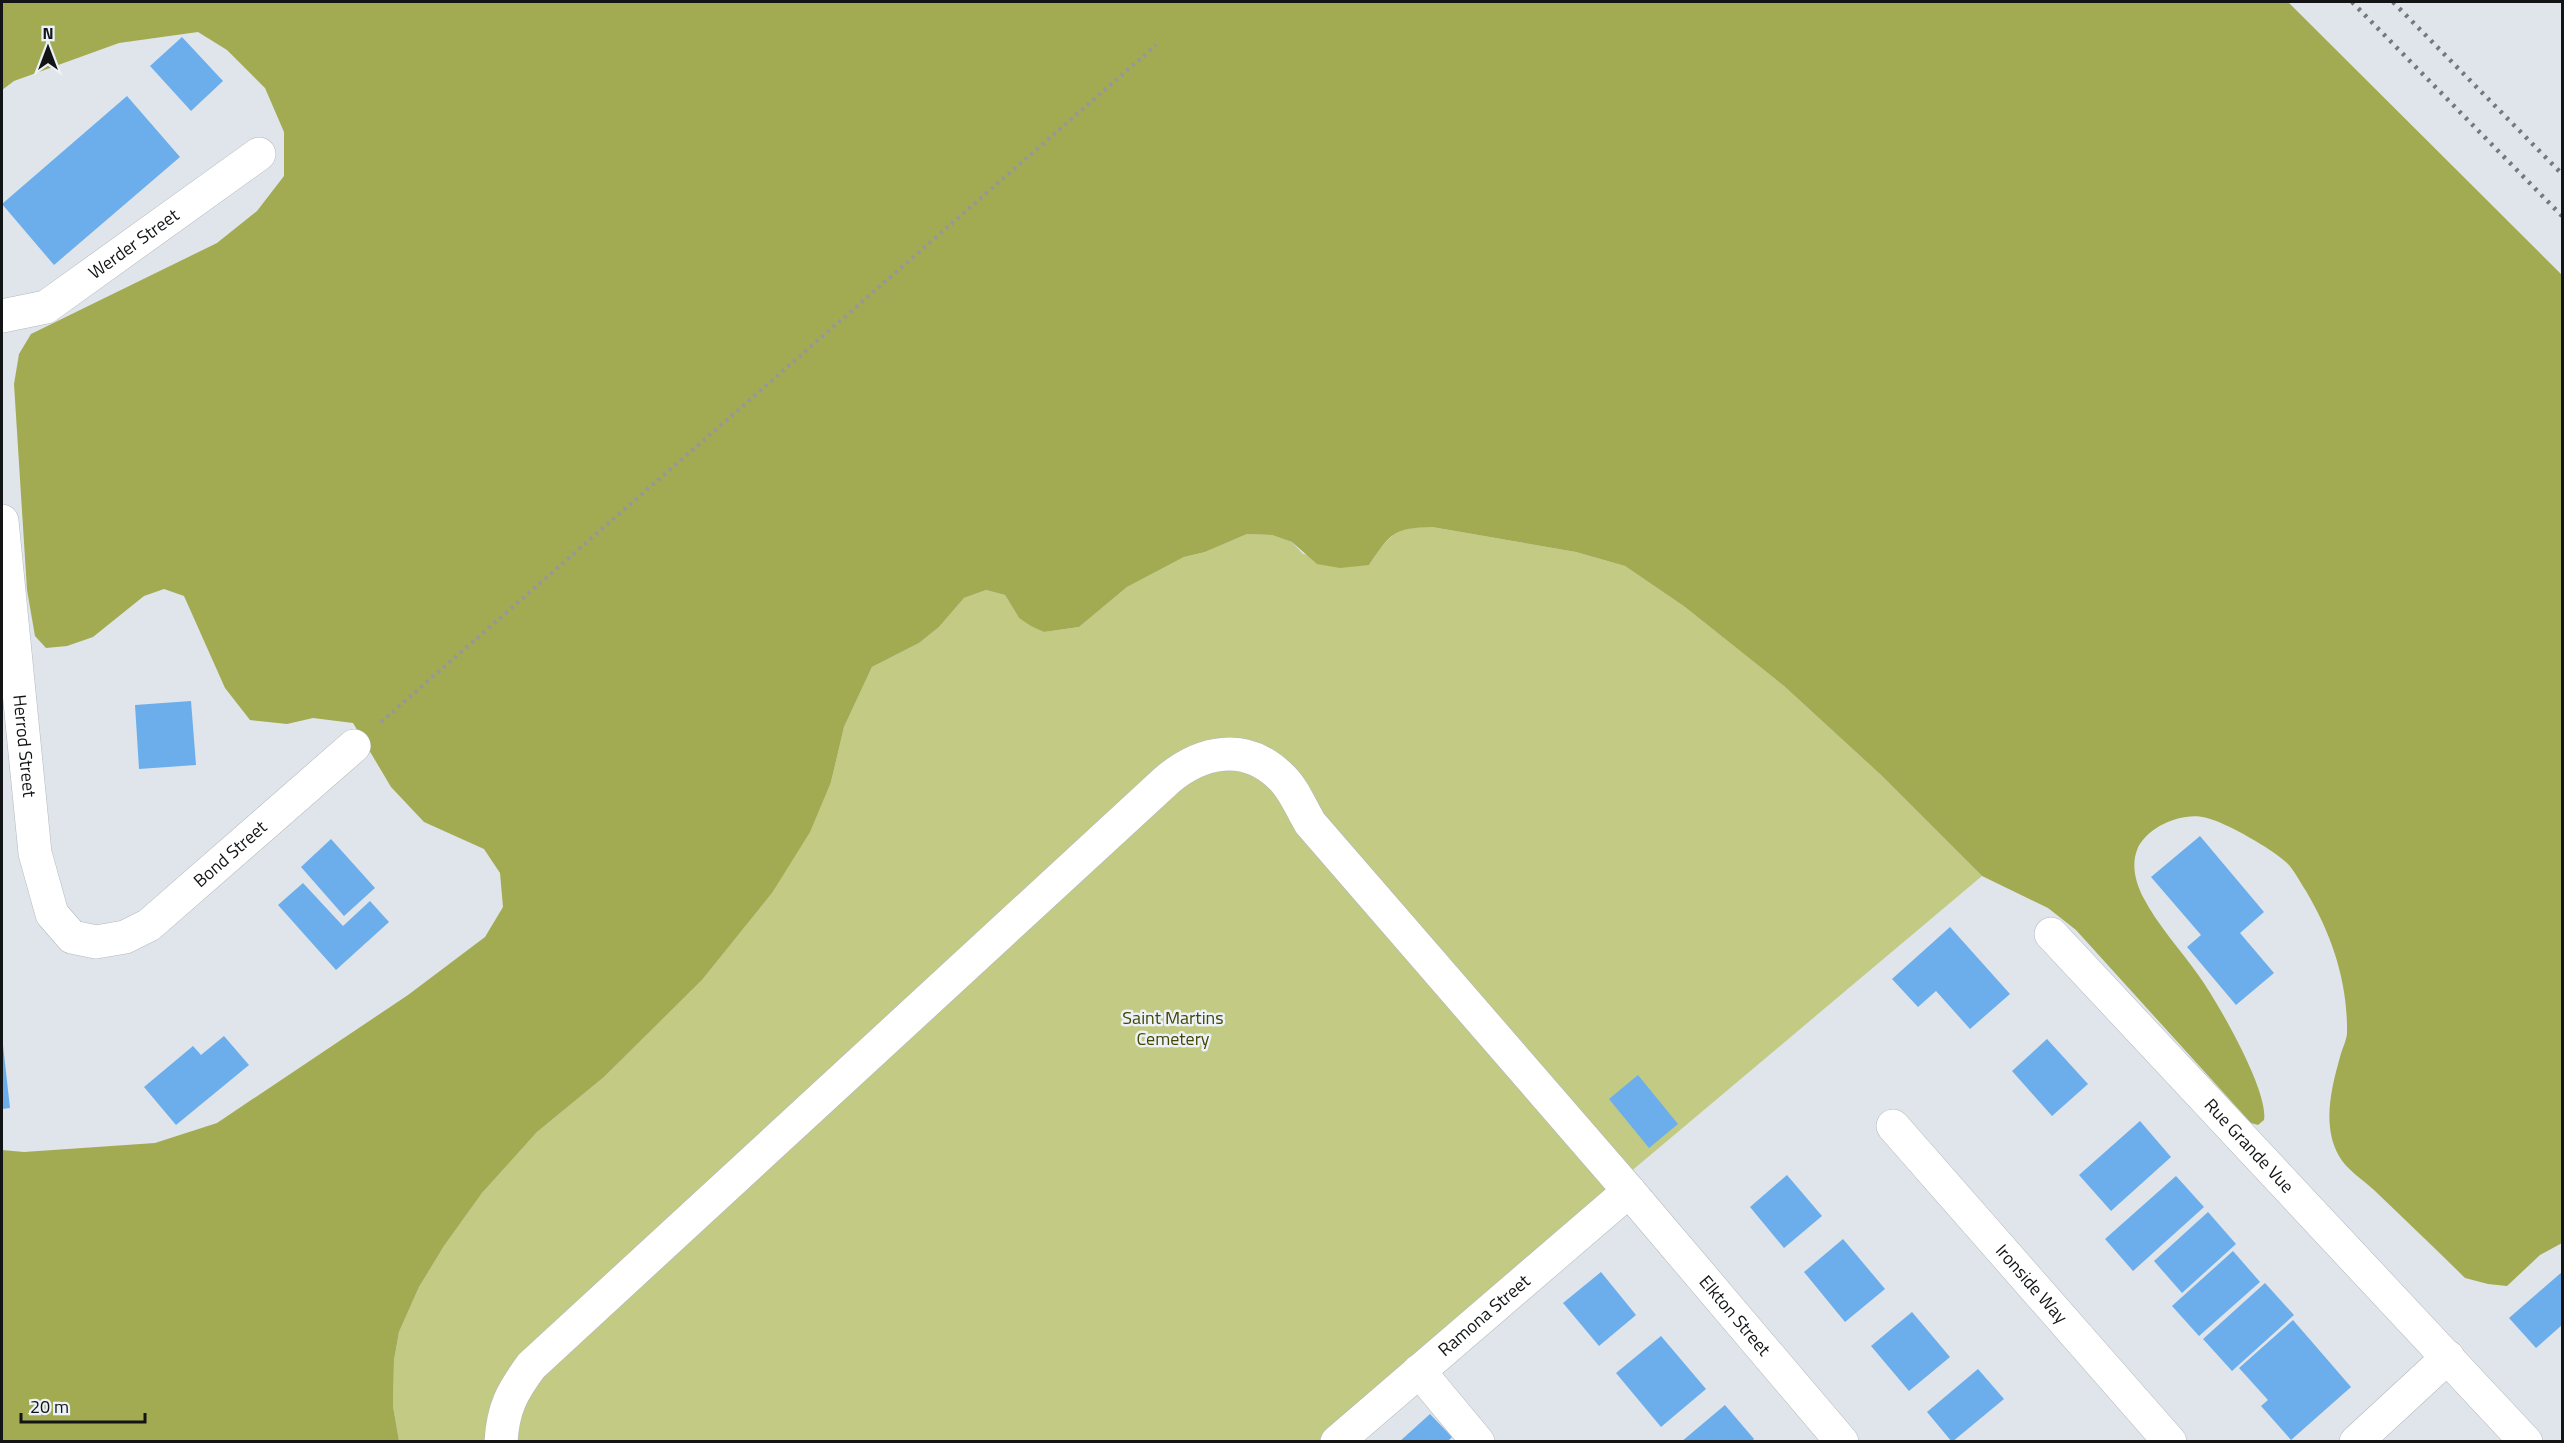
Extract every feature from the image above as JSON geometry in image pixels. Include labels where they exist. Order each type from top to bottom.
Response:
[{"type":"street","name":"Werder Street","points":[[2,316],[46,307],[259,154]]},
{"type":"street","name":"Herrod Street","points":[[2,521],[35,853],[52,914],[72,937],[96,942]]},
{"type":"street","name":"Bond Street","points":[[96,942],[125,937],[149,925],[354,746]]},
{"type":"street","name":"Elkton Street","points":[[501,1442],[504,1415],[512,1391],[531,1366],[1167,780],[1184,766],[1203,757],[1224,753],[1245,756],[1265,764],[1282,777],[1310,823],[1629,1191],[1842,1442]]},
{"type":"street","name":"Rue Grande Vue","points":[[2051,934],[2526,1442]]},
{"type":"street","name":"Ironside Way","points":[[1893,1126],[2170,1442]]},
{"type":"street","name":"Ramona Street","points":[[1337,1442],[1629,1191]]},
{"type":"street","points":[[2356,1442],[2448,1357]]},
{"type":"street","points":[[1419,1371],[1478,1442]]},
{"type":"path","points":[[354,746],[1156,45]]},
{"type":"green space","points":[[2,2],[2288,2],[2562,275],[2562,1243],[2540,1255],[2507,1286],[2465,1278],[2342,1161],[2334,1144],[2329,1120],[2331,1094],[2347,1034],[2345,996],[2337,960],[2324,925],[2292,869],[2271,851],[2249,837],[2207,818],[2197,816],[2177,819],[2148,834],[2137,850],[2134,868],[2138,886],[2149,908],[2207,988],[2240,1046],[2263,1107],[2264,1120],[2258,1125],[2251,1123],[2076,930],[2048,908],[1982,876],[1881,775],[1784,686],[1685,607],[1625,566],[1576,552],[1432,527],[1409,529],[1394,534],[1369,565],[1340,568],[1317,564],[1292,542],[1272,535],[1247,534],[1205,552],[1184,557],[1127,587],[1079,627],[1044,632],[1019,618],[1005,595],[986,590],[964,598],[939,627],[919,643],[872,667],[844,727],[831,782],[810,832],[772,893],[702,980],[604,1077],[537,1132],[482,1193],[444,1246],[419,1287],[399,1332],[394,1360],[393,1406],[399,1441],[2,1441],[2,1150],[24,1152],[155,1143],[217,1123],[408,995],[485,937],[503,907],[500,873],[484,849],[424,822],[391,787],[353,723],[313,718],[287,724],[250,720],[225,688],[184,596],[164,589],[144,596],[93,637],[67,646],[46,648],[35,636],[27,590],[14,384],[19,354],[31,334],[217,243],[257,211],[284,176],[284,132],[265,88],[227,50],[198,32],[119,43],[14,81],[2,90]]},
{"type":"green space","name":"Saint Martins Cemetery","points":[[1410,527],[1432,527],[1576,552],[1625,566],[1685,607],[1784,686],[1881,775],[1982,876],[1591,1205],[1328,1441],[399,1442],[393,1406],[394,1360],[399,1332],[419,1287],[444,1246],[482,1193],[537,1132],[604,1077],[702,980],[772,893],[831,782],[844,727],[872,667],[919,643],[939,627],[964,598],[986,590],[1005,595],[1019,618],[1044,632],[1079,627],[1127,587],[1184,557],[1205,552],[1247,534],[1272,535],[1292,542],[1303,554],[1369,565],[1391,537]]},
{"type":"building","points":[[182,37],[223,81],[191,111],[150,66]]},
{"type":"building","points":[[127,96],[180,157],[54,265],[2,204]]},
{"type":"building","points":[[191,701],[196,765],[139,769],[135,705]]},
{"type":"building","points":[[2200,836],[2264,912],[2240,933],[2274,973],[2236,1005],[2187,947],[2201,935],[2151,877]]},
{"type":"building","points":[[331,839],[375,888],[344,916],[301,867]]},
{"type":"building","points":[[303,883],[343,926],[370,901],[389,922],[336,970],[278,905]]},
{"type":"building","points":[[1950,927],[2010,994],[1970,1029],[1936,991],[1918,1007],[1892,979]]},
{"type":"building","points":[[2,1036],[10,1108],[2,1109]]},
{"type":"building","points":[[224,1036],[249,1065],[176,1125],[144,1087],[193,1046],[201,1055]]},
{"type":"building","points":[[2047,1039],[2088,1084],[2052,1116],[2012,1071]]},
{"type":"building","points":[[1638,1075],[1678,1124],[1649,1148],[1609,1099]]},
{"type":"building","points":[[2140,1121],[2171,1157],[2111,1211],[2079,1175]]},
{"type":"building","points":[[1787,1175],[1822,1216],[1784,1248],[1750,1207]]},
{"type":"building","points":[[2176,1176],[2204,1207],[2133,1271],[2105,1239]]},
{"type":"building","points":[[2208,1212],[2236,1244],[2182,1293],[2154,1261]]},
{"type":"building","points":[[1843,1239],[1885,1289],[1845,1322],[1804,1272]]},
{"type":"building","points":[[2233,1251],[2260,1282],[2199,1336],[2172,1306]]},
{"type":"building","points":[[1601,1272],[1636,1315],[1599,1346],[1563,1303]]},
{"type":"building","points":[[2562,1272],[2562,1325],[2536,1348],[2509,1318]]},
{"type":"building","points":[[2265,1283],[2294,1315],[2232,1371],[2203,1339]]},
{"type":"building","points":[[1912,1312],[1950,1357],[1909,1391],[1871,1346]]},
{"type":"building","points":[[2293,1320],[2351,1387],[2291,1440],[2261,1406],[2268,1400],[2239,1368]]},
{"type":"building","points":[[1661,1336],[1706,1389],[1661,1427],[1616,1373]]},
{"type":"building","points":[[1978,1369],[2004,1399],[1952,1442],[1927,1412]]},
{"type":"building","points":[[1725,1405],[1754,1439],[1751,1442],[1681,1442]]},
{"type":"building","points":[[1430,1414],[1452,1437],[1447,1442],[1399,1442]]},
{"type":"railway","points":[[2352,2],[2562,216]]},
{"type":"railway","points":[[2393,2],[2562,174]]}]
